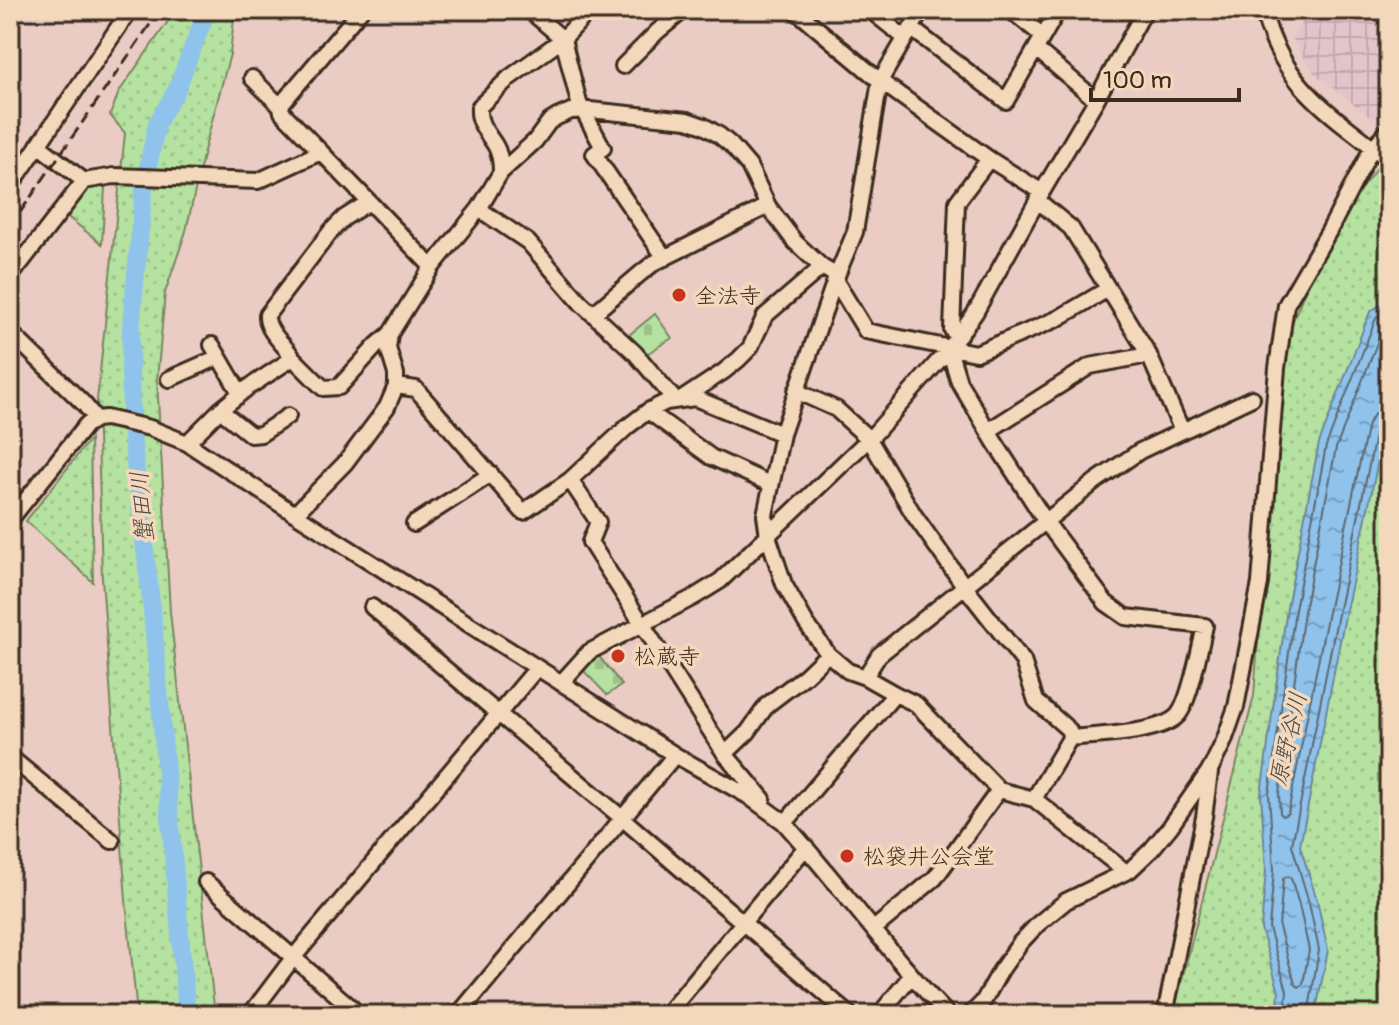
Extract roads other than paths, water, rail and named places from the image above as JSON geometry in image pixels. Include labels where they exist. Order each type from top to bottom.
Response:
[{"type":"street","points":[[10,16],[15,10]]},
{"type":"street","points":[[10,187],[130,10]]},
{"type":"street","points":[[281,107],[361,10]]},
{"type":"street","points":[[529,10],[563,39],[579,103],[603,148],[594,154],[665,258]]},
{"type":"street","points":[[501,172],[496,147],[478,117],[479,107],[509,78],[563,39],[590,10]]},
{"type":"street","points":[[623,66],[684,10]]},
{"type":"street","points":[[870,10],[1006,101],[1058,10]]},
{"type":"street","points":[[922,10],[880,81],[855,232],[782,434],[765,515],[768,536],[784,584],[828,654],[848,671],[916,704],[999,790],[1034,799],[1126,872]]},
{"type":"street","points":[[1010,10],[1096,100]]},
{"type":"street","points":[[561,683],[589,652],[720,581],[869,439],[949,349],[975,313],[1145,10]]},
{"type":"street","points":[[1263,10],[1276,47],[1298,83],[1315,101],[1381,154]]},
{"type":"street","points":[[803,13],[880,81],[1039,196],[1071,228],[1149,355],[1182,431]]},
{"type":"street","points":[[252,78],[432,267]]},
{"type":"street","points":[[369,202],[344,218],[331,231],[267,315],[272,331],[323,388],[339,387],[390,334],[432,267],[479,209],[501,172],[535,141],[549,122],[571,111],[687,120],[719,135],[742,156],[768,206],[795,242],[836,278],[866,331],[976,353],[1057,319],[1108,289]]},
{"type":"street","points":[[970,1015],[983,1002],[1020,943],[1038,924],[1066,901],[1126,872],[1151,850],[1211,768],[1224,741],[1236,707],[1260,583],[1283,315],[1291,294],[1329,231],[1381,154],[1389,130]]},
{"type":"street","points":[[38,145],[84,181]]},
{"type":"street","points":[[10,277],[84,181],[114,176],[258,181],[321,152]]},
{"type":"street","points":[[958,336],[952,330],[957,202],[989,159]]},
{"type":"street","points":[[593,314],[641,273],[665,258],[768,206]]},
{"type":"street","points":[[479,209],[528,242],[593,314],[635,353],[678,400]]},
{"type":"street","points":[[396,386],[416,389],[523,512],[570,480],[648,411],[678,400],[738,360],[750,348],[765,316],[822,267]]},
{"type":"street","points":[[10,332],[101,418],[150,428],[187,443],[675,755],[748,796],[785,823]]},
{"type":"street","points":[[295,514],[345,463],[387,407],[396,386],[396,374],[388,348],[390,334]]},
{"type":"street","points":[[949,349],[959,382],[988,431],[1046,522],[1106,603],[1126,617],[1205,626],[1189,691],[1179,714],[1165,724],[1135,732],[1070,738]]},
{"type":"street","points":[[169,379],[216,351],[240,393]]},
{"type":"street","points":[[988,431],[1090,366],[1149,355]]},
{"type":"street","points":[[187,443],[240,393],[293,358]]},
{"type":"street","points":[[796,391],[836,409],[869,439],[914,515],[1023,661],[1036,701],[1069,730],[1070,738],[1034,799]]},
{"type":"street","points":[[678,400],[695,398],[782,434]]},
{"type":"street","points":[[865,677],[879,655],[1096,481],[1140,451],[1252,398]]},
{"type":"street","points":[[220,410],[251,435],[261,434],[288,416]]},
{"type":"street","points":[[648,411],[711,457],[770,484]]},
{"type":"street","points":[[10,520],[86,425],[101,418]]},
{"type":"street","points":[[414,524],[491,474]]},
{"type":"street","points":[[570,480],[598,522],[590,542],[725,754],[875,928],[911,976],[948,1015]]},
{"type":"street","points":[[372,607],[850,1015]]},
{"type":"street","points":[[725,754],[748,732],[767,705],[828,654]]},
{"type":"street","points":[[250,1015],[293,958],[537,668]]},
{"type":"street","points":[[785,823],[895,694]]},
{"type":"street","points":[[458,1015],[675,755]]},
{"type":"street","points":[[10,757],[112,841]]},
{"type":"street","points":[[1165,1015],[1211,768]]},
{"type":"street","points":[[875,928],[935,878],[999,790]]},
{"type":"street","points":[[666,1015],[806,847]]},
{"type":"street","points":[[206,882],[360,1015]]},
{"type":"street","points":[[879,1015],[911,976]]},
{"type":"water","name":"原野谷川","points":[[1389,299],[1389,410],[1300,846],[1328,950],[1315,1015],[1277,1015],[1279,992],[1261,929],[1266,870],[1261,794],[1287,608],[1319,443],[1370,312]]},
{"type":"waterway","name":"蟹田川","points":[[187,1015],[152,610],[132,436],[130,370],[144,187],[157,123],[176,91],[207,10]]},
{"type":"railway","points":[[10,227],[160,10]]},
{"type":"place","name":"全法寺","points":[[679,295]]},
{"type":"place","name":"松蔵寺","points":[[618,656]]},
{"type":"place","name":"松袋井公会堂","points":[[847,856]]}]
